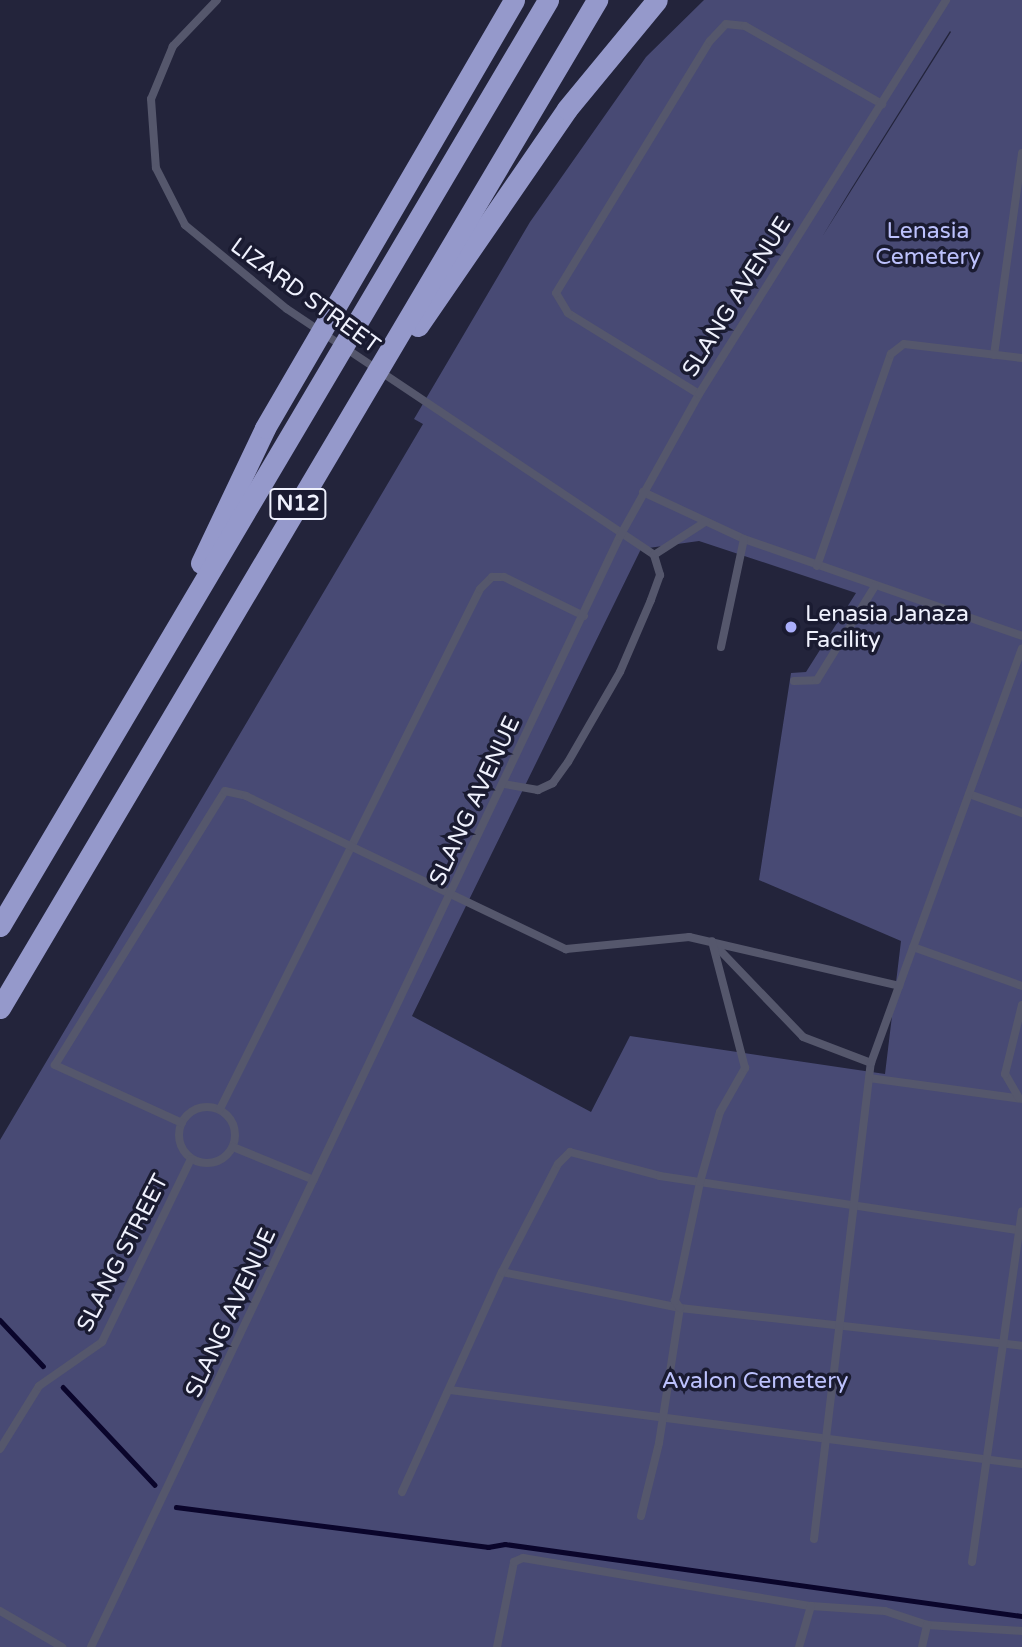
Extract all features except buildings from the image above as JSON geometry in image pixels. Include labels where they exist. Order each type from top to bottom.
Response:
[{"type":"highway","points":[[148,676],[265,428],[514,0]]},
{"type":"highway","name":"N12","points":[[0,926],[548,0]]},
{"type":"highway","name":"N12","points":[[0,1008],[597,0]]},
{"type":"highway","points":[[327,456],[551,131],[657,0]]},
{"type":"lane","name":"LIZARD STREET","points":[[218,0],[179,37],[157,77],[150,111],[153,155],[171,204],[194,235],[287,309],[620,536],[654,555]]},
{"type":"lane","name":"SLANG AVENUE","points":[[91,1647],[451,897],[620,536],[699,394],[946,0]]},
{"type":"lane","points":[[699,394],[568,313],[556,293],[710,41],[726,24],[745,26],[882,104]]},
{"type":"lane","points":[[994,355],[1020,183],[1022,153]]},
{"type":"lane","points":[[817,566],[891,354],[904,344],[1022,358]]},
{"type":"lane","points":[[643,492],[744,539],[1022,636]]},
{"type":"lane","points":[[504,785],[538,790],[553,783],[620,672],[660,575],[654,555],[705,522]]},
{"type":"lane","points":[[721,647],[744,539]]},
{"type":"lane","points":[[219,1109],[486,581],[504,578],[583,616]]},
{"type":"lane","points":[[794,681],[817,680],[875,586]]},
{"type":"lane","points":[[814,1539],[871,1063],[1022,649]]},
{"type":"lane","points":[[182,1123],[55,1065],[216,797],[235,791],[351,845],[451,897],[566,949],[689,937],[899,986]]},
{"type":"lane","points":[[969,794],[1022,813]]},
{"type":"lane","points":[[712,942],[803,1037],[871,1063]]},
{"type":"lane","points":[[640,1516],[663,1418],[680,1308],[675,1301],[700,1182],[720,1112],[744,1068],[712,942]]},
{"type":"lane","points":[[913,947],[1022,986]]},
{"type":"lane","points":[[1021,1098],[1005,1074],[1022,1005]]},
{"type":"lane","points":[[869,1078],[1021,1098]]},
{"type":"lane","points":[[201,1107],[219,1109],[233,1122],[233,1147],[218,1161],[191,1159],[180,1144],[182,1123],[201,1107]]},
{"type":"lane","points":[[233,1147],[314,1180]]},
{"type":"lane","points":[[402,1492],[502,1272],[558,1164],[570,1152],[700,1182],[853,1208],[1021,1231]]},
{"type":"lane","name":"SLANG STREET","points":[[0,1449],[39,1386],[102,1342],[191,1159]]},
{"type":"lane","points":[[972,1562],[1022,1212]]},
{"type":"lane","points":[[502,1272],[680,1308],[1022,1346]]},
{"type":"lane","points":[[450,1390],[826,1441],[1022,1464]]},
{"type":"lane","points":[[497,1647],[514,1562],[523,1558],[811,1606],[885,1611],[927,1625],[1022,1631]]},
{"type":"lane","points":[[799,1647],[811,1606]]},
{"type":"lane","points":[[0,1611],[62,1647]]},
{"type":"lane","points":[[922,1647],[927,1625]]},
{"type":"green space","name":"Avalon Cemetery","points":[[704,0],[1022,0],[1022,1647],[0,1647],[0,1140],[423,424],[414,419],[530,222],[646,57]],"holes":[[[951,32],[822,237],[851,189]],[[699,541],[856,593],[806,672],[791,673],[759,880],[901,941],[885,1074],[630,1036],[591,1112],[412,1016],[641,549]]]},
{"type":"waterway","points":[[0,1320],[43,1366]]},
{"type":"waterway","points":[[63,1387],[155,1485]]},
{"type":"waterway","points":[[176,1507],[488,1547],[505,1544],[1022,1616]]},
{"type":"place","name":"Lenasia Janaza Facility","points":[[791,627]]},
{"type":"park label","name":"Lenasia Cemetery","points":[[928,244]]}]
